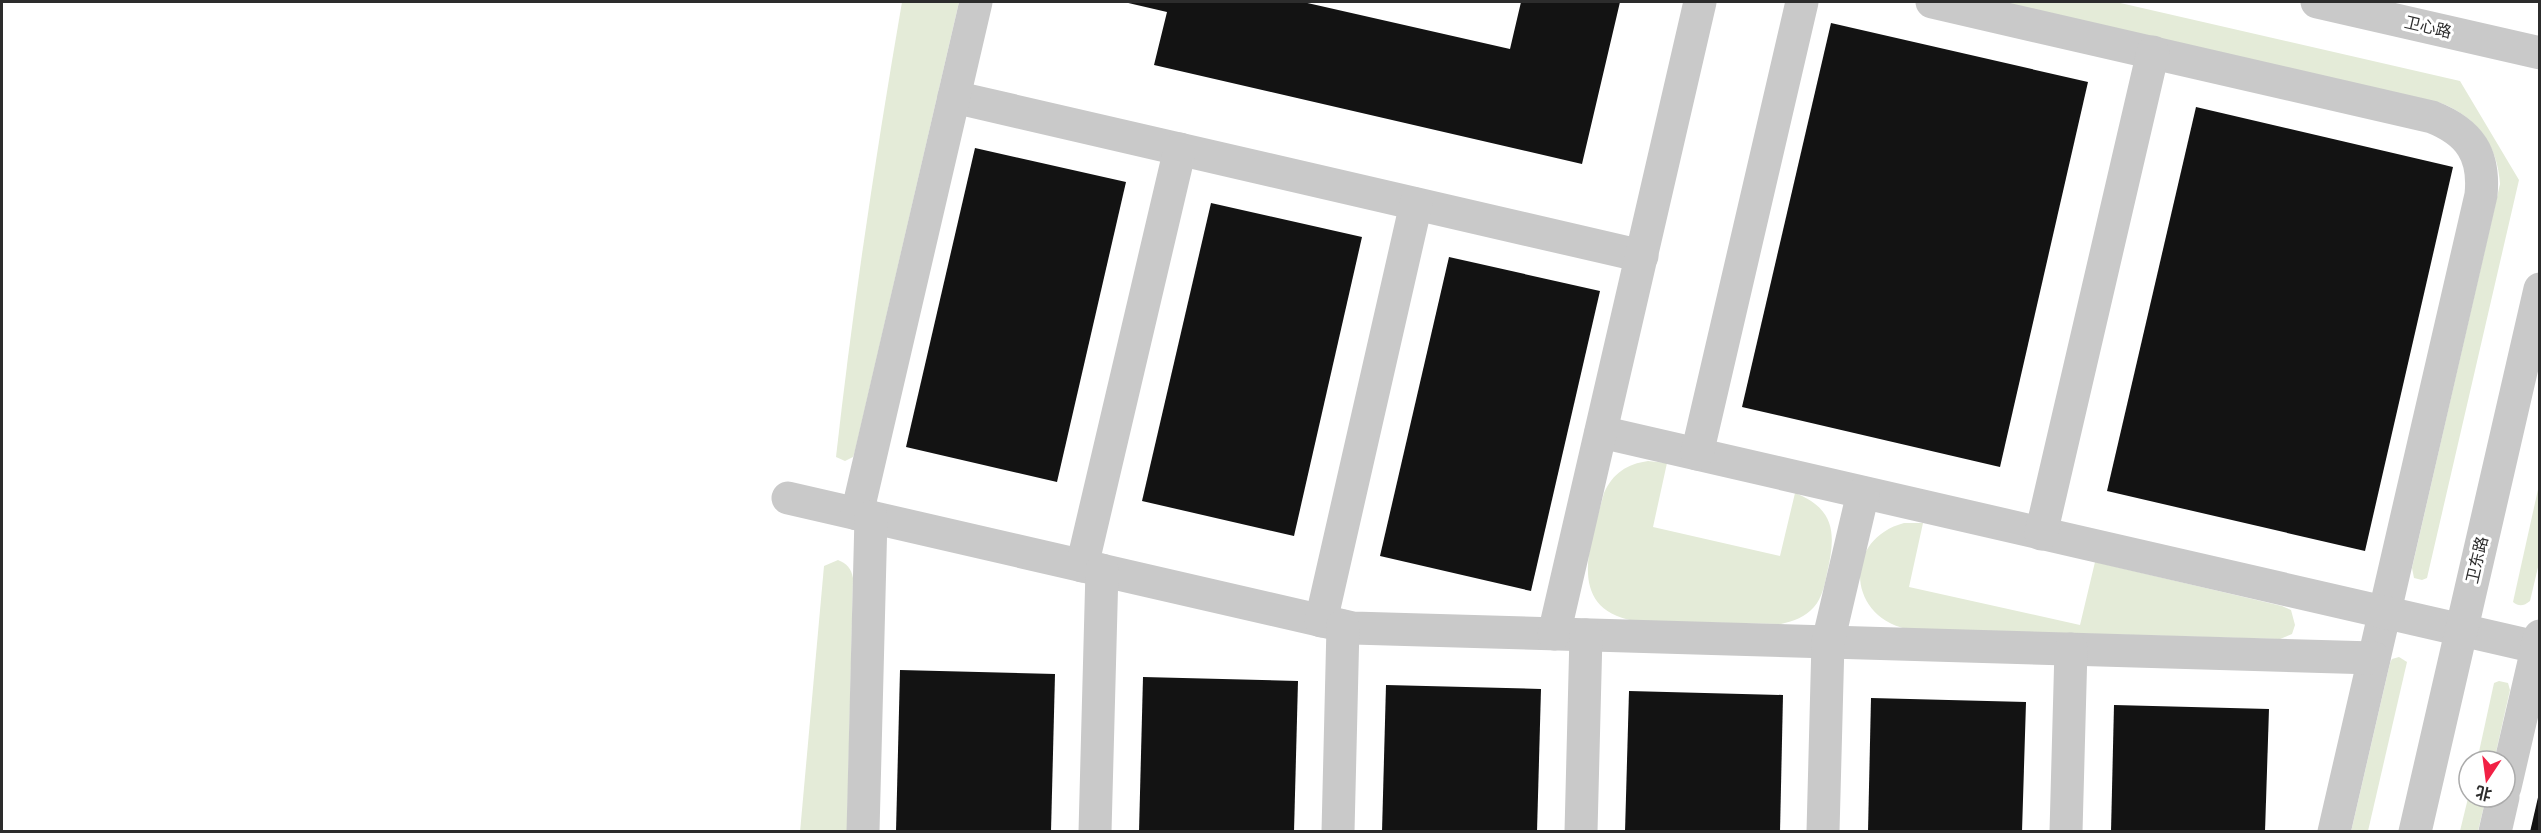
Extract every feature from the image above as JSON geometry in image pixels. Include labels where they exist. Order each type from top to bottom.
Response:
[{"type":"street","points":[[863,831],[864,515],[976,2]]},
{"type":"street","points":[[1581,831],[1570,635],[1601,432],[1700,2]]},
{"type":"street","points":[[1697,454],[1802,2]]},
{"type":"street","points":[[1932,2],[2432,117],[2458,130],[2467,139],[2477,156],[2483,176],[2481,195],[2334,831]]},
{"type":"street","name":"卫心路","points":[[2316,2],[2540,53]]},
{"type":"street","points":[[2041,534],[2153,52]]},
{"type":"street","points":[[954,97],[1642,256]]},
{"type":"street","points":[[1095,831],[1092,568],[1180,150]]},
{"type":"street","points":[[1338,831],[1332,623],[1416,204]]},
{"type":"street","name":"卫东路","points":[[2415,831],[2540,289]]},
{"type":"street","points":[[1601,432],[2461,631],[2539,644],[2514,749]]},
{"type":"street","points":[[1823,831],[1828,642],[1863,493]]},
{"type":"street","points":[[788,498],[1353,628],[2374,658]]},
{"type":"street","points":[[2066,831],[2071,649]]},
{"type":"street","points":[[2495,831],[2500,809]]},
{"type":"green space","points":[[902,2],[959,2],[855,451],[853,457],[845,461],[836,457],[850,343]]},
{"type":"green space","points":[[2001,2],[2116,2],[2460,81],[2519,180],[2427,578],[2422,580],[2414,578],[2412,568],[2500,184],[2495,157],[2483,134],[2465,116],[2441,103]]},
{"type":"green space","points":[[1648,461],[1667,463],[1653,527],[1780,556],[1795,493],[1809,499],[1819,507],[1826,515],[1830,525],[1832,547],[1824,586],[1814,607],[1799,618],[1781,624],[1634,621],[1612,614],[1598,602],[1590,587],[1589,551],[1604,493],[1616,475],[1627,467]]},
{"type":"green space","points":[[2539,485],[2539,563],[2530,601],[2519,605],[2513,602]]},
{"type":"green space","points":[[1904,523],[1923,523],[1909,587],[2080,625],[2095,562],[2282,606],[2291,610],[2295,625],[2292,634],[2280,639],[1906,629],[1886,621],[1872,609],[1863,594],[1860,577],[1862,560],[1871,544],[1884,532]]},
{"type":"green space","points":[[838,560],[848,567],[853,578],[847,831],[800,832],[824,566]]},
{"type":"green space","points":[[2399,657],[2407,662],[2368,831],[2351,832],[2390,663],[2392,659]]},
{"type":"green space","points":[[2499,681],[2508,683],[2510,690],[2497,749],[2480,749],[2494,683]]},
{"type":"green space","points":[[2465,809],[2483,809],[2478,831],[2460,831]]},
{"type":"building","points":[[1124,2],[1303,2],[1510,49],[1521,2],[1620,2],[1582,164],[1154,65],[1167,12]]},
{"type":"building","points":[[1831,23],[2088,82],[2000,467],[1742,407]]},
{"type":"building","points":[[2196,107],[2453,167],[2365,551],[2107,491]]},
{"type":"building","points":[[975,148],[1126,182],[1057,482],[906,447]]},
{"type":"building","points":[[1211,203],[1362,237],[1294,536],[1142,501]]},
{"type":"building","points":[[1449,257],[1600,291],[1531,591],[1380,556]]},
{"type":"building","points":[[900,670],[1055,674],[1051,832],[896,832]]},
{"type":"building","points":[[1143,677],[1298,681],[1294,832],[1139,832]]},
{"type":"building","points":[[1386,685],[1541,689],[1537,832],[1382,832]]},
{"type":"building","points":[[1629,691],[1783,695],[1780,832],[1625,832]]},
{"type":"building","points":[[1871,698],[2026,702],[2022,832],[1868,832]]},
{"type":"building","points":[[2114,705],[2269,709],[2265,832],[2111,832]]},
{"type":"building","points":[[2539,793],[2540,832],[2530,832]]}]
